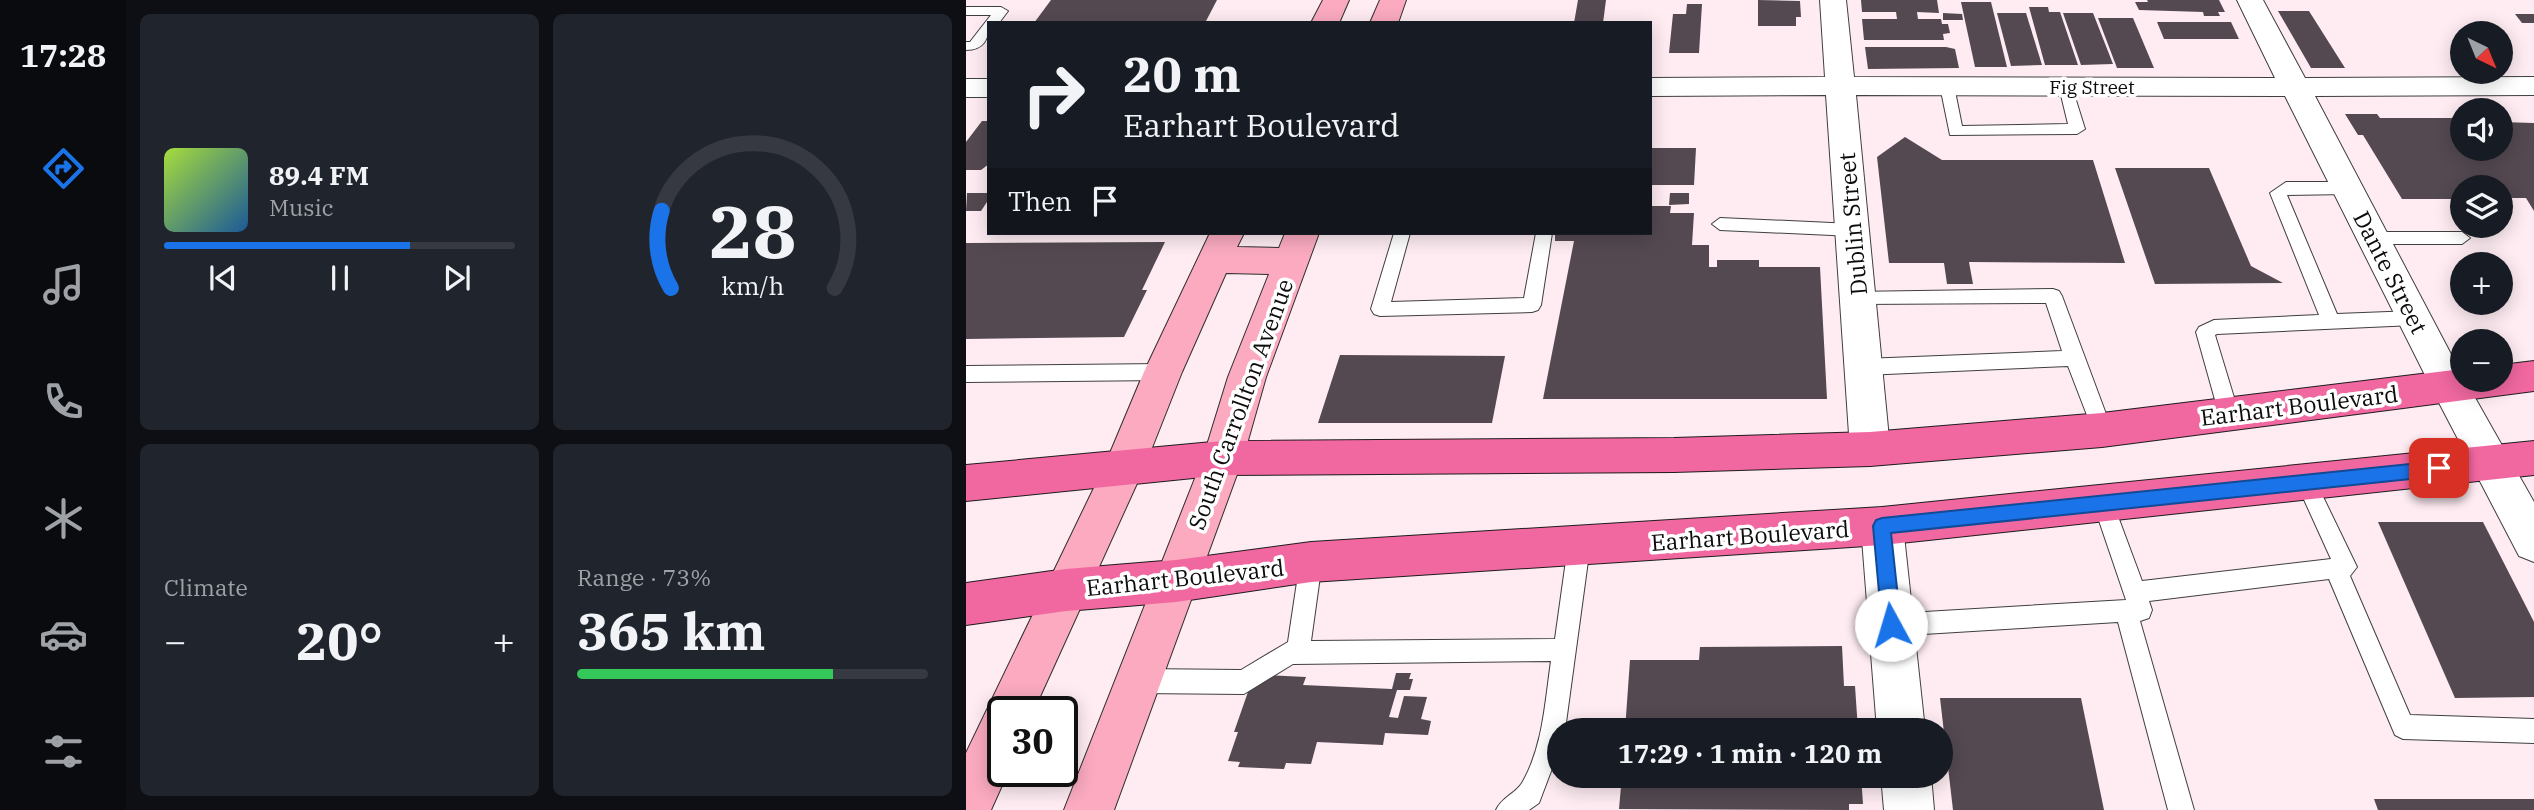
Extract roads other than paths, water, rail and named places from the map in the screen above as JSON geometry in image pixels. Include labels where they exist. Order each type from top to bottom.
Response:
[{"type":"main road","points":[[1326,21],[1336,0]]},
{"type":"main road","points":[[1385,21],[1393,0]]},
{"type":"main road","points":[[1012,696],[1124,468],[1163,372],[1221,246],[1297,247]]},
{"type":"main road","name":"South Carrollton Avenue","points":[[1089,810],[1223,458],[1247,377],[1297,247]]},
{"type":"main road","name":"Earhart Boulevard","points":[[2513,378],[2534,376]]},
{"type":"main road","name":"Earhart Boulevard","points":[[966,482],[1223,458],[1674,455],[1870,449],[2102,429],[2449,386]]},
{"type":"main road","name":"Earhart Boulevard","points":[[966,604],[1066,590],[1176,581],[1311,562],[1882,526],[2534,458]]},
{"type":"main road","points":[[966,810],[987,749]]},
{"type":"street","name":"Dublin Street","points":[[1833,0],[1870,449]]},
{"type":"street","name":"Dante Street","points":[[2250,0],[2449,386],[2534,542]]},
{"type":"street","name":"Fig Street","points":[[1652,88],[1841,85],[2297,88],[2534,86]]},
{"type":"street","points":[[966,88],[987,88]]},
{"type":"street","points":[[1882,526],[1900,718]]},
{"type":"street","points":[[1907,788],[1909,810]]},
{"type":"lane","points":[[966,11],[1001,11],[994,21]]},
{"type":"lane","points":[[966,46],[974,46],[987,30]]},
{"type":"lane","points":[[1947,86],[1955,131],[2077,129],[2066,87]]},
{"type":"lane","points":[[2331,322],[2278,193],[2286,188],[2348,187]]},
{"type":"lane","points":[[1720,224],[1853,230]]},
{"type":"lane","points":[[1401,235],[1380,309],[1532,305],[1544,235]]},
{"type":"lane","points":[[2373,238],[2450,238]]},
{"type":"lane","points":[[1858,298],[2053,296],[2102,429]]},
{"type":"lane","points":[[2230,414],[2205,332],[2214,327],[2414,318]]},
{"type":"lane","points":[[1864,367],[2074,358]]},
{"type":"lane","points":[[966,374],[1163,372]]},
{"type":"lane","points":[[1891,625],[2130,601],[2346,567],[2306,482]]},
{"type":"lane","points":[[2103,503],[2181,810]]},
{"type":"lane","points":[[1509,810],[1530,794],[1552,738],[1579,546]]},
{"type":"lane","points":[[1298,653],[1311,562]]},
{"type":"lane","points":[[2336,569],[2403,727],[2534,731]]},
{"type":"lane","points":[[1139,681],[1244,682],[1290,653],[1566,650]]}]
